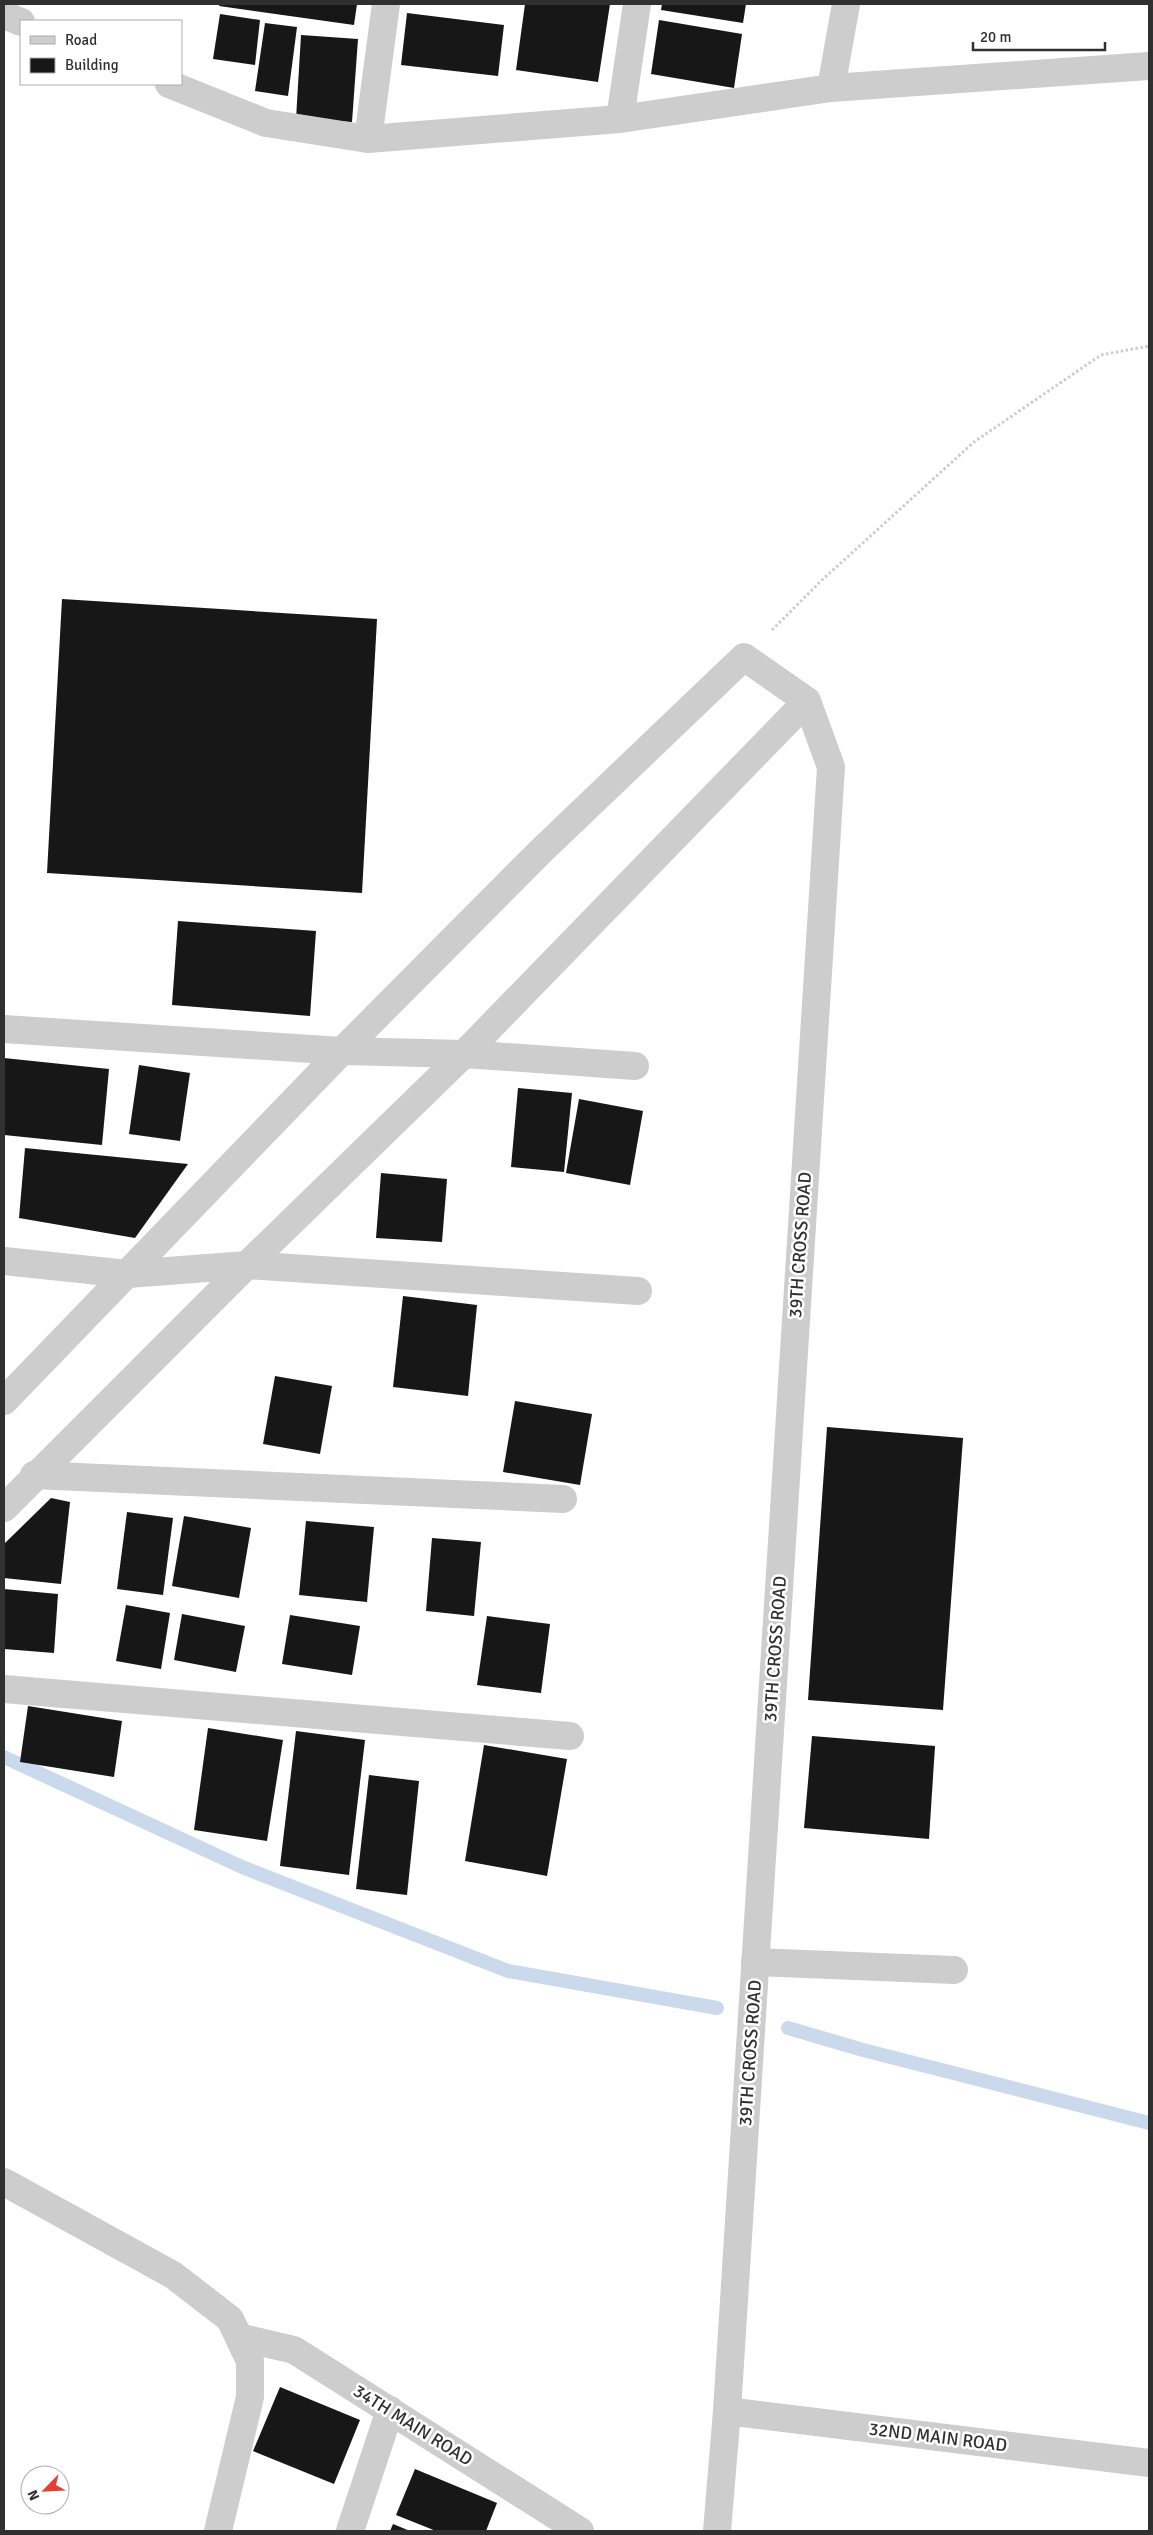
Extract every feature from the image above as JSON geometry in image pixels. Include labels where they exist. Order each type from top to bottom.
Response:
[{"type":"street","points":[[368,140],[386,4]]},
{"type":"street","points":[[620,119],[636,4]]},
{"type":"street","points":[[831,88],[846,4]]},
{"type":"street","points":[[4,15],[20,22]]},
{"type":"street","points":[[171,85],[266,123],[368,140],[620,119],[831,88],[1149,66]]},
{"type":"street","points":[[4,1401],[342,1051],[540,852],[744,656],[807,701],[464,1054],[247,1265],[4,1508]]},
{"type":"street","name":"39TH CROSS ROAD","points":[[716,2531],[727,2411],[831,767],[807,701]]},
{"type":"street","points":[[4,1029],[342,1051],[464,1054],[635,1066]]},
{"type":"street","points":[[4,1261],[128,1274],[247,1265],[638,1291]]},
{"type":"street","points":[[34,1476],[563,1499]]},
{"type":"street","points":[[4,1689],[570,1736]]},
{"type":"street","points":[[755,1962],[954,1970]]},
{"type":"street","points":[[4,2182],[172,2275],[230,2319],[250,2361],[250,2397],[218,2531]]},
{"type":"street","name":"34TH MAIN ROAD","points":[[239,2337],[294,2350],[580,2531]]},
{"type":"street","points":[[350,2531],[390,2410]]},
{"type":"street","name":"32ND MAIN ROAD","points":[[727,2411],[1149,2463]]},
{"type":"path","points":[[744,656],[822,580],[974,442],[1101,355],[1149,346]]},
{"type":"building","points":[[220,4],[357,4],[354,25],[219,6]]},
{"type":"building","points":[[525,4],[610,4],[598,82],[516,70]]},
{"type":"building","points":[[662,4],[746,4],[743,23],[661,10]]},
{"type":"building","points":[[407,13],[504,25],[498,76],[401,65]]},
{"type":"building","points":[[220,14],[260,20],[255,65],[213,59]]},
{"type":"building","points":[[659,20],[742,34],[734,88],[651,74]]},
{"type":"building","points":[[265,23],[297,27],[288,96],[255,91]]},
{"type":"building","points":[[301,35],[358,39],[352,122],[296,119]]},
{"type":"building","points":[[62,599],[377,619],[362,893],[47,873]]},
{"type":"building","points":[[178,921],[316,931],[310,1016],[172,1005]]},
{"type":"building","points":[[4,1058],[109,1069],[102,1145],[4,1135]]},
{"type":"building","points":[[139,1065],[190,1073],[180,1141],[129,1134]]},
{"type":"building","points":[[518,1088],[572,1093],[564,1172],[511,1167]]},
{"type":"building","points":[[579,1099],[643,1111],[630,1185],[566,1173]]},
{"type":"building","points":[[25,1148],[188,1164],[135,1238],[19,1218]]},
{"type":"building","points":[[381,1173],[447,1179],[442,1242],[376,1238]]},
{"type":"building","points":[[403,1296],[477,1305],[468,1396],[393,1387]]},
{"type":"building","points":[[275,1376],[332,1386],[320,1454],[263,1444]]},
{"type":"building","points":[[515,1401],[592,1414],[580,1485],[503,1472]]},
{"type":"building","points":[[827,1427],[963,1438],[943,1710],[808,1700]]},
{"type":"building","points":[[51,1498],[70,1502],[61,1584],[4,1578],[4,1544]]},
{"type":"building","points":[[127,1512],[173,1518],[163,1595],[117,1589]]},
{"type":"building","points":[[184,1516],[251,1528],[239,1598],[172,1586]]},
{"type":"building","points":[[306,1521],[374,1527],[367,1602],[299,1595]]},
{"type":"building","points":[[432,1538],[481,1542],[474,1616],[426,1611]]},
{"type":"building","points":[[4,1589],[58,1594],[54,1653],[4,1649]]},
{"type":"building","points":[[126,1605],[170,1613],[161,1669],[116,1661]]},
{"type":"building","points":[[182,1614],[245,1626],[236,1672],[174,1660]]},
{"type":"building","points":[[290,1615],[360,1626],[352,1675],[282,1664]]},
{"type":"building","points":[[487,1616],[550,1624],[541,1693],[477,1685]]},
{"type":"building","points":[[28,1706],[122,1721],[114,1777],[20,1762]]},
{"type":"building","points":[[208,1728],[283,1740],[267,1841],[194,1830]]},
{"type":"building","points":[[296,1731],[365,1740],[349,1875],[280,1866]]},
{"type":"building","points":[[812,1736],[935,1746],[929,1839],[804,1828]]},
{"type":"building","points":[[484,1745],[567,1759],[547,1876],[465,1861]]},
{"type":"building","points":[[369,1775],[419,1781],[407,1895],[356,1889]]},
{"type":"building","points":[[280,2387],[360,2420],[334,2484],[253,2451]]},
{"type":"building","points":[[415,2469],[497,2503],[486,2531],[436,2531],[396,2515]]},
{"type":"building","points":[[393,2524],[410,2531],[390,2531]]},
{"type":"waterway","points":[[4,1757],[242,1867],[508,1971],[717,2008]]},
{"type":"waterway","points":[[788,2028],[863,2050],[1149,2123]]}]
